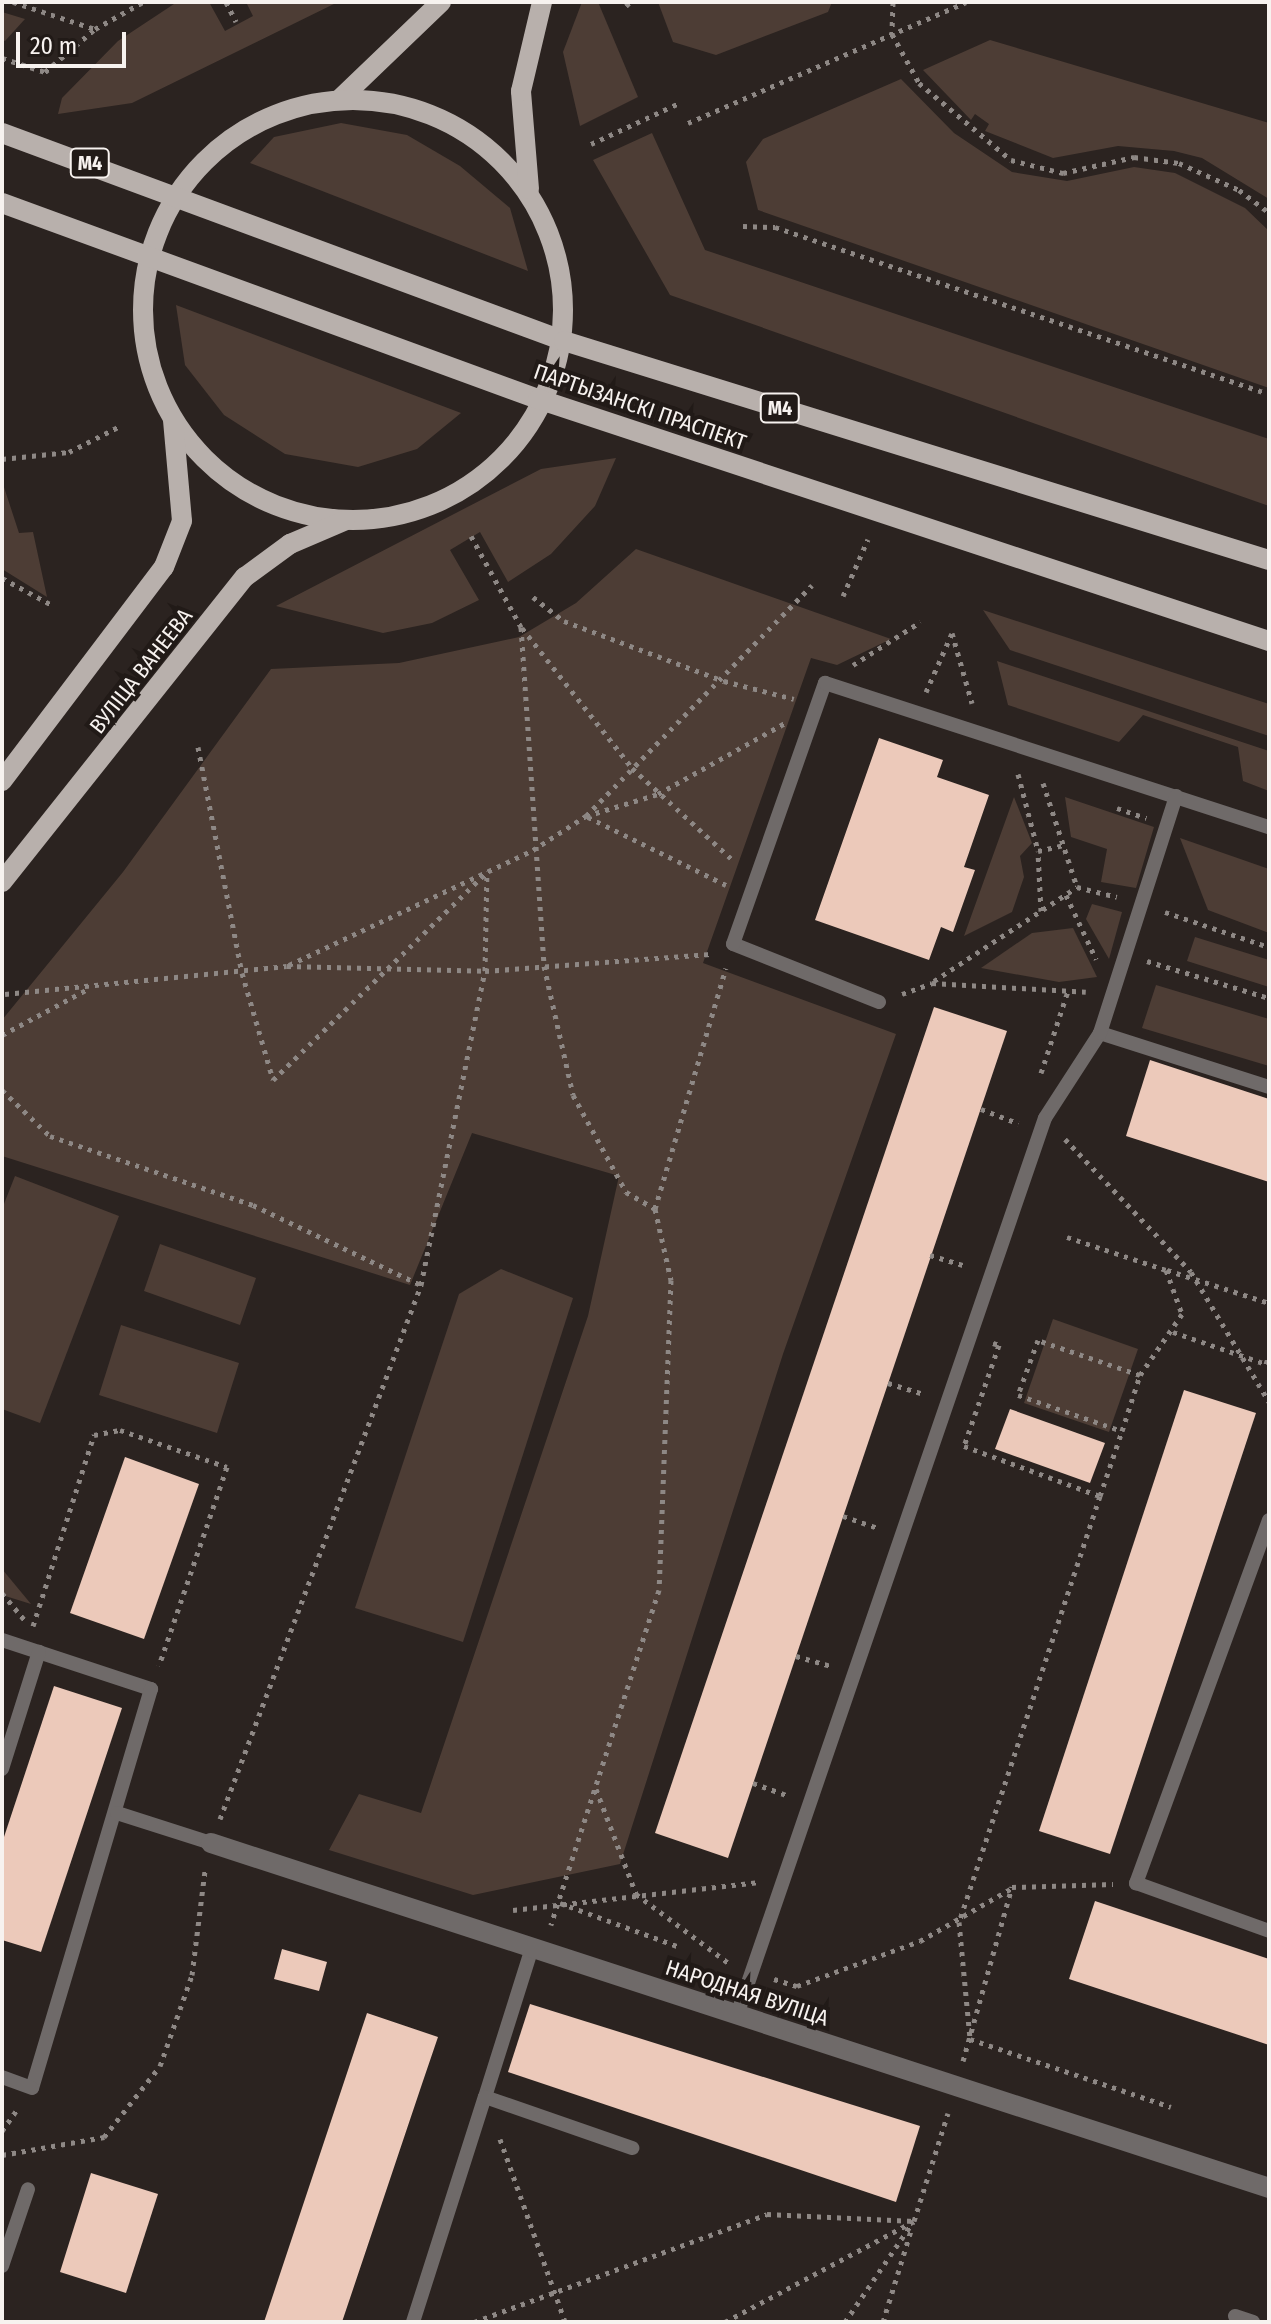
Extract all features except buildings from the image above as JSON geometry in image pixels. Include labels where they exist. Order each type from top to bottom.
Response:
[{"type":"main road","points":[[340,99],[441,2]]},
{"type":"main road","points":[[529,189],[478,137],[425,112],[340,99],[265,119],[220,145],[177,193],[149,252],[144,339],[173,421],[205,460],[246,492],[293,512],[344,521],[405,517],[462,493],[508,452],[538,399],[564,341],[561,262],[529,189],[521,91],[542,2]]},
{"type":"main road","name":"ПАРТЫЗАНСКІ ПРАСПЕКТ","points":[[2,133],[177,193],[564,341],[1269,560]]},
{"type":"main road","name":"ПАРТЫЗАНСКІ ПРАСПЕКТ","points":[[2,203],[149,252],[538,399],[1269,641]]},
{"type":"main road","name":"ВУЛІЦА ВАНЕЕВА","points":[[2,781],[164,567],[182,521],[173,421]]},
{"type":"main road","name":"ВУЛІЦА ВАНЕЕВА","points":[[2,882],[245,577],[290,544],[344,521]]},
{"type":"street","name":"НАРОДНАЯ ВУЛІЦА","points":[[211,1843],[1269,2188]]},
{"type":"lane","points":[[879,1002],[733,944],[825,683],[1269,827]]},
{"type":"lane","points":[[737,2015],[1045,1118],[1100,1033],[1176,796]]},
{"type":"lane","points":[[1100,1033],[1269,1087]]},
{"type":"lane","points":[[1269,1520],[1136,1883],[1269,1931]]},
{"type":"lane","points":[[2,1640],[151,1689],[117,1813],[32,2088],[2,2077]]},
{"type":"lane","points":[[2,1769],[39,1652]]},
{"type":"lane","points":[[117,1813],[211,1843]]},
{"type":"lane","points":[[413,2322],[485,2097],[537,1950]]},
{"type":"lane","points":[[485,2097],[632,2148]]},
{"type":"lane","points":[[2,2266],[28,2189]]},
{"type":"lane","points":[[1235,2316],[1253,2322]]},
{"type":"path","points":[[13,2],[95,29]]},
{"type":"path","points":[[2,58],[45,72],[95,29],[143,2]]},
{"type":"path","points":[[226,2],[236,22]]},
{"type":"path","points":[[893,2],[892,34],[938,104],[1011,160],[1063,173],[1134,157],[1179,163],[1239,190],[1269,213]]},
{"type":"path","points":[[688,123],[966,2]]},
{"type":"path","points":[[591,144],[677,104]]},
{"type":"path","points":[[743,226],[775,227],[1269,394]]},
{"type":"path","points":[[2,459],[69,452],[122,425]]},
{"type":"path","points":[[843,596],[880,512]]},
{"type":"path","points":[[471,536],[521,627],[632,768],[754,878]]},
{"type":"path","points":[[2,578],[52,605]]},
{"type":"path","points":[[287,966],[533,850],[586,816],[724,681],[812,585]]},
{"type":"path","points":[[533,597],[564,621],[724,681],[817,705]]},
{"type":"path","points":[[825,683],[920,622]]},
{"type":"path","points":[[521,627],[533,850],[544,966],[573,1095],[626,1192],[655,1209]]},
{"type":"path","points":[[918,713],[952,633],[981,732]]},
{"type":"path","points":[[586,816],[658,794],[817,705]]},
{"type":"path","points":[[198,747],[242,973],[273,1080],[380,970],[487,871]]},
{"type":"path","points":[[1018,774],[1038,851],[1041,911]]},
{"type":"path","points":[[586,816],[749,896]]},
{"type":"path","points":[[1038,851],[1063,845]]},
{"type":"path","points":[[2,2155],[104,2137],[160,2066],[192,1975],[211,1843],[421,1285],[485,971],[487,871]]},
{"type":"path","points":[[879,1002],[932,983],[1077,887]]},
{"type":"path","points":[[1066,895],[1104,976]]},
{"type":"path","points":[[5,994],[89,989],[287,966],[485,971],[710,954],[733,944]]},
{"type":"path","points":[[537,1950],[559,1903],[659,1590],[671,1280],[655,1209],[733,944]]},
{"type":"path","points":[[932,983],[1089,992],[1126,954],[1269,998]]},
{"type":"path","points":[[2,1035],[89,989]]},
{"type":"path","points":[[2,1090],[50,1136],[253,1205],[421,1285]]},
{"type":"path","points":[[981,1109],[1023,1125]]},
{"type":"path","points":[[1045,1118],[1196,1280],[1269,1402]]},
{"type":"path","points":[[1067,1237],[1269,1303]]},
{"type":"path","points":[[930,1255],[975,1268]]},
{"type":"path","points":[[970,2039],[959,1922],[1140,1375],[1173,1332],[1182,1314],[1166,1270]]},
{"type":"path","points":[[1173,1332],[1266,1364],[1269,1355]]},
{"type":"path","points":[[968,1337],[999,1345],[964,1446],[1100,1496]]},
{"type":"path","points":[[1122,1431],[1018,1395],[1038,1340],[1140,1375]]},
{"type":"path","points":[[888,1383],[932,1397]]},
{"type":"path","points":[[32,1629],[94,1435],[120,1430],[227,1467],[151,1689]]},
{"type":"path","points":[[843,1516],[887,1531]]},
{"type":"path","points":[[796,1656],[841,1669]]},
{"type":"path","points":[[753,1783],[795,1799]]},
{"type":"path","points":[[596,1789],[636,1894],[736,1967]]},
{"type":"path","points":[[559,1903],[766,1882]]},
{"type":"path","points":[[797,1986],[959,1922],[1012,1887],[1136,1883]]},
{"type":"path","points":[[958,2078],[1012,1887]]},
{"type":"path","points":[[559,1903],[677,1946]]},
{"type":"path","points":[[970,2039],[1171,2107]]},
{"type":"path","points":[[485,2097],[565,2322]]},
{"type":"path","points":[[883,2322],[949,2108]]},
{"type":"path","points":[[474,2322],[552,2290],[767,2214],[914,2221]]},
{"type":"path","points":[[725,2322],[914,2221]]},
{"type":"path","points":[[845,2322],[914,2221]]},
{"type":"shaded area","points":[[177,2],[209,2],[225,31],[253,16],[246,2],[338,2],[132,103],[58,114],[62,98],[118,41]]},
{"type":"shaded area","points":[[582,2],[598,2],[638,97],[580,126],[563,52]]},
{"type":"shaded area","points":[[658,2],[832,2],[828,12],[716,55],[673,42]]},
{"type":"shaded area","points":[[2,12],[25,19],[5,41],[2,40]]},
{"type":"shaded area","points":[[990,40],[1269,123],[1269,199],[1202,158],[1174,151],[1118,146],[1053,158],[985,131],[989,124],[975,114],[971,120],[923,70]]},
{"type":"shaded area","points":[[901,79],[954,133],[1012,172],[1067,181],[1134,167],[1175,173],[1245,208],[1269,231],[1269,388],[758,210],[746,162],[763,139]]},
{"type":"shaded area","points":[[341,123],[407,135],[460,166],[510,208],[528,271],[250,163],[274,137]]},
{"type":"shaded area","points":[[652,133],[705,250],[1269,439],[1269,506],[670,295],[593,160]]},
{"type":"shaded area","points":[[176,305],[461,413],[417,449],[358,467],[285,454],[224,415],[185,365]]},
{"type":"shaded area","points":[[616,458],[595,506],[551,554],[508,582],[480,532],[450,550],[479,600],[432,623],[383,633],[276,606],[541,469]]},
{"type":"shaded area","points":[[2,481],[19,533],[33,532],[47,597],[2,569]]},
{"type":"shaded area","points":[[636,549],[891,639],[837,665],[811,658],[703,963],[896,1034],[783,1354],[620,1864],[473,1895],[329,1850],[359,1794],[421,1813],[588,1316],[619,1176],[472,1133],[410,1285],[2,1156],[2,1020],[123,872],[271,669],[399,663],[519,637],[576,603]]},
{"type":"shaded area","points":[[983,610],[1269,704],[1269,736],[1010,650]]},
{"type":"shaded area","points":[[997,661],[1269,751],[1269,791],[1243,781],[1238,747],[1143,715],[1119,742],[1008,705]]},
{"type":"shaded area","points":[[1014,797],[1032,843],[1020,856],[1024,877],[1012,912],[964,936]]},
{"type":"shaded area","points":[[1065,797],[1154,827],[1136,888],[1101,882],[1107,849],[1071,837]]},
{"type":"shaded area","points":[[1180,838],[1269,869],[1269,933],[1208,910]]},
{"type":"shaded area","points":[[1092,904],[1122,912],[1109,959],[1086,919]]},
{"type":"shaded area","points":[[1073,928],[1097,977],[1059,982],[981,968],[1032,933]]},
{"type":"shaded area","points":[[1195,937],[1269,960],[1269,987],[1187,961]]},
{"type":"shaded area","points":[[1156,985],[1269,1019],[1269,1066],[1142,1028]]},
{"type":"shaded area","points":[[15,1176],[119,1216],[40,1423],[2,1409],[2,1209]]},
{"type":"shaded area","points":[[160,1244],[256,1278],[240,1325],[144,1291]]},
{"type":"shaded area","points":[[501,1269],[573,1298],[463,1642],[355,1608],[459,1294]]},
{"type":"shaded area","points":[[1053,1319],[1138,1349],[1109,1432],[1024,1403]]},
{"type":"shaded area","points":[[121,1325],[239,1363],[217,1433],[99,1395]]},
{"type":"shaded area","points":[[2,1569],[31,1604],[2,1595]]}]
